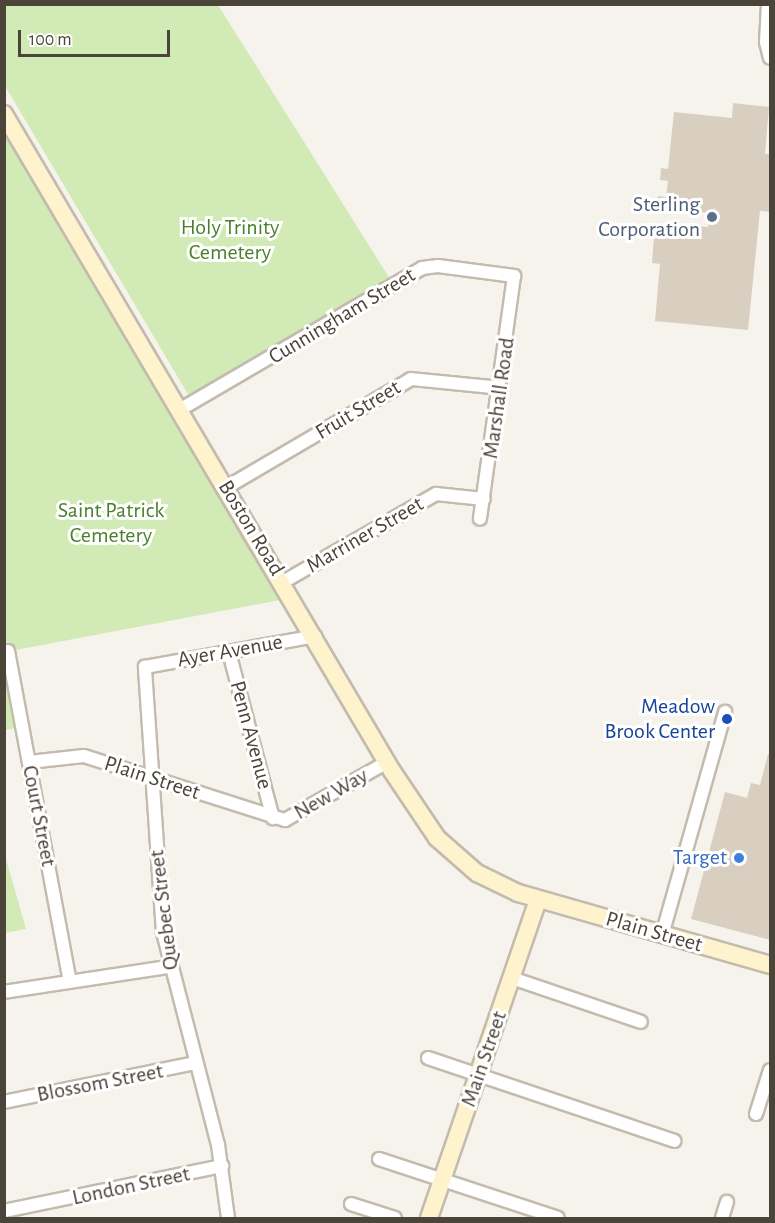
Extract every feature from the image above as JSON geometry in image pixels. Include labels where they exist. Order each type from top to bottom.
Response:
[{"type":"main road","name":"Boston Road","points":[[4,114],[181,409],[387,762],[431,831],[477,873],[509,890],[538,900]]},
{"type":"main road","name":"Plain Street","points":[[538,900],[771,965]]},
{"type":"main road","name":"Main Street","points":[[429,1218],[538,900]]},
{"type":"street","points":[[768,4],[766,42],[771,58]]},
{"type":"street","name":"Cunningham Street","points":[[181,409],[422,268],[514,276]]},
{"type":"street","name":"Marshall Road","points":[[480,519],[501,388],[514,276]]},
{"type":"street","name":"Fruit Street","points":[[227,487],[411,379],[501,388]]},
{"type":"street","name":"Marriner Street","points":[[283,582],[436,494],[484,499]]},
{"type":"street","name":"Ayer Avenue","points":[[145,667],[315,636]]},
{"type":"street","name":"Court Street","points":[[8,651],[70,981]]},
{"type":"street","name":"Penn Avenue","points":[[229,652],[273,818]]},
{"type":"street","name":"Quebec Street","points":[[145,667],[168,967],[196,1063],[222,1166],[228,1218]]},
{"type":"street","points":[[662,935],[725,712]]},
{"type":"street","name":"Plain Street","points":[[29,762],[75,754],[273,818]]},
{"type":"street","name":"New Way","points":[[273,818],[289,819],[387,762]]},
{"type":"street","points":[[4,992],[168,967]]},
{"type":"street","points":[[512,978],[641,1022]]},
{"type":"street","points":[[428,1058],[674,1141]]},
{"type":"street","name":"Blossom Street","points":[[4,1102],[196,1063]]},
{"type":"street","points":[[756,1114],[771,1070]]},
{"type":"street","points":[[379,1159],[558,1218]]},
{"type":"street","name":"London Street","points":[[4,1211],[222,1166]]},
{"type":"street","points":[[722,1218],[728,1202]]},
{"type":"street","points":[[351,1203],[395,1218]]},
{"type":"green space","name":"Holy Trinity Cemetery","points":[[4,5],[218,5],[390,279],[189,396],[5,86]]},
{"type":"green space","name":"Saint Patrick Cemetery","points":[[4,134],[280,600],[5,652]]},
{"type":"green space","points":[[4,668],[16,728],[5,730],[4,730]]},
{"type":"green space","points":[[4,852],[26,929],[5,933],[4,933]]},
{"type":"building","name":"Sterling Corporation","points":[[733,103],[769,107],[765,154],[771,154],[771,212],[760,211],[748,330],[655,321],[660,264],[652,263],[655,223],[708,227],[710,213],[657,208],[658,196],[666,197],[668,181],[660,180],[661,168],[668,169],[674,112],[732,118]]},
{"type":"building","name":"Target","points":[[768,754],[771,754],[771,940],[691,919],[725,792],[747,798],[751,783],[760,785]]},
{"type":"place","name":"Sterling Corporation","points":[[712,217]]},
{"type":"place","name":"Meadow Brook Center","points":[[727,719]]},
{"type":"place","name":"Target","points":[[739,858]]}]
